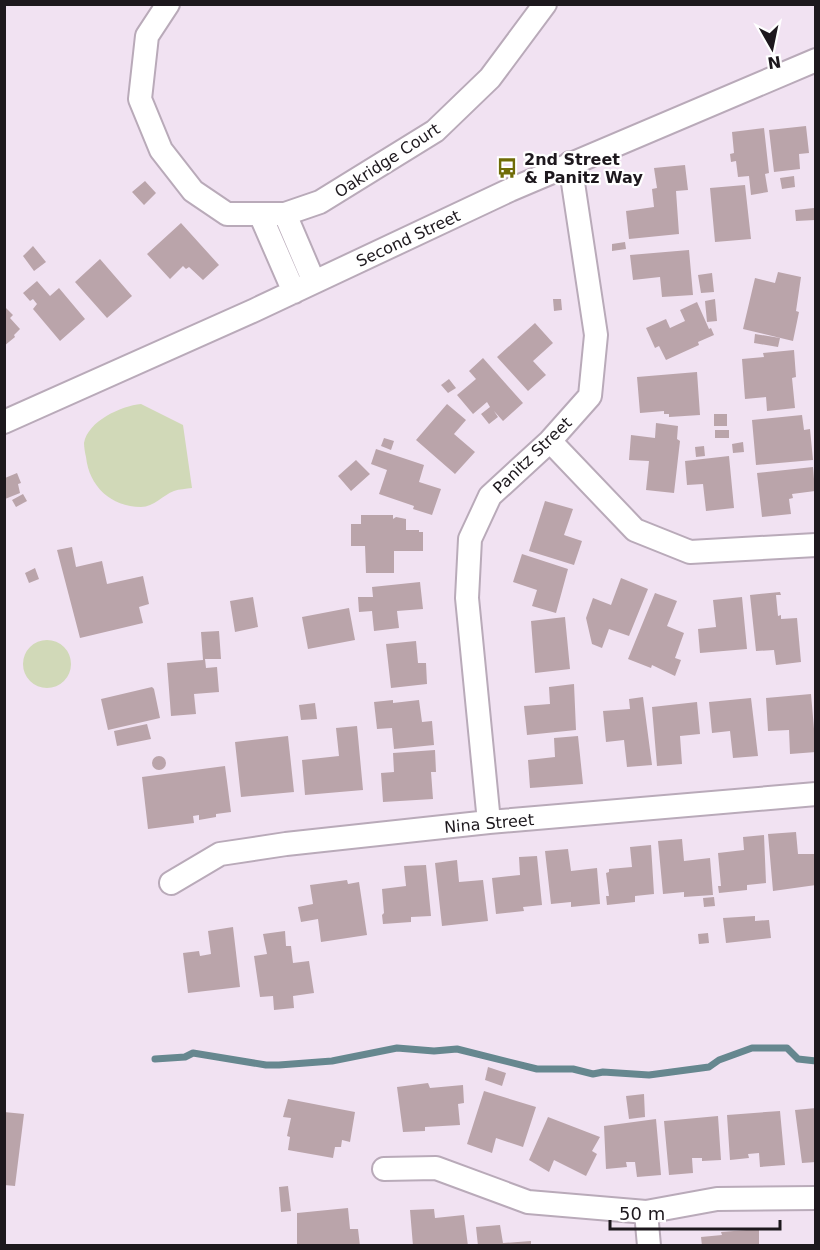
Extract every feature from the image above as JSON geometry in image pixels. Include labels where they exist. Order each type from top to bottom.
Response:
[{"type":"street","name":"Oakridge Court","points":[[168,4],[147,36],[140,99],[161,150],[193,191],[226,214],[285,214],[320,202],[435,131],[489,78],[545,4]]},
{"type":"street","name":"Second Street","points":[[4,422],[304,287],[570,163],[816,60]]},
{"type":"street","name":"Panitz Street","points":[[489,822],[467,598],[470,539],[490,496],[550,441],[590,396],[596,335],[570,163]]},
{"type":"street","points":[[260,214],[304,287]]},
{"type":"street","points":[[285,214],[304,287]]},
{"type":"street","points":[[550,441],[635,530],[690,552],[816,545]]},
{"type":"street","name":"Nina Street","points":[[171,883],[220,854],[286,844],[489,822],[816,794]]},
{"type":"street","points":[[384,1169],[436,1168],[528,1202],[646,1212],[717,1199],[816,1198]]},
{"type":"street","points":[[646,1212],[650,1245]]},
{"type":"green space","points":[[141,404],[183,425],[192,488],[174,491],[150,505],[141,507],[120,503],[103,493],[88,467],[84,443],[92,428],[106,416],[115,411]]},
{"type":"green space","points":[[47,640],[64,647],[71,664],[64,681],[47,688],[30,681],[23,664],[30,647]]},
{"type":"building","points":[[806,126],[809,153],[799,154],[800,169],[774,172],[769,130]]},
{"type":"building","points":[[764,128],[769,173],[765,174],[768,192],[751,195],[749,176],[738,177],[736,161],[731,162],[730,154],[734,153],[732,132]]},
{"type":"building","points":[[685,165],[688,190],[676,191],[679,234],[629,239],[626,211],[654,207],[652,189],[657,188],[654,168]]},
{"type":"building","points":[[794,176],[795,187],[782,189],[780,178]]},
{"type":"building","points":[[145,181],[156,193],[144,205],[132,192]]},
{"type":"building","points":[[745,185],[751,239],[715,242],[710,188]]},
{"type":"building","points":[[814,208],[815,220],[796,221],[795,210]]},
{"type":"building","points":[[181,223],[219,265],[203,280],[189,267],[186,269],[183,266],[170,279],[147,254]]},
{"type":"building","points":[[625,242],[626,249],[612,251],[612,244]]},
{"type":"building","points":[[33,246],[46,262],[34,271],[23,256]]},
{"type":"building","points":[[689,250],[693,295],[662,297],[660,277],[633,280],[630,255]]},
{"type":"building","points":[[100,259],[132,296],[107,318],[75,282]]},
{"type":"building","points":[[778,272],[801,277],[796,311],[799,312],[793,341],[743,329],[755,278],[775,283]]},
{"type":"building","points":[[712,273],[714,292],[701,293],[698,275]]},
{"type":"building","points":[[37,281],[50,296],[59,288],[85,319],[60,341],[33,309],[37,304],[33,299],[30,301],[23,293]]},
{"type":"building","points":[[553,299],[561,299],[562,310],[554,311]]},
{"type":"building","points":[[715,299],[717,321],[707,322],[705,301]]},
{"type":"building","points":[[697,302],[714,335],[698,342],[699,345],[666,360],[659,346],[655,348],[646,328],[666,319],[670,328],[685,321],[680,310]]},
{"type":"building","points":[[4,306],[13,315],[10,318],[20,329],[14,335],[15,337],[4,346]]},
{"type":"building","points":[[535,323],[553,343],[533,361],[546,375],[528,391],[497,357]]},
{"type":"building","points":[[755,334],[780,338],[778,347],[754,343]]},
{"type":"building","points":[[794,350],[796,377],[792,378],[795,408],[767,411],[766,397],[745,399],[742,359],[764,357],[763,353]]},
{"type":"building","points":[[483,358],[523,403],[503,421],[494,411],[498,417],[489,424],[481,414],[490,407],[487,402],[473,414],[457,395],[476,379],[469,371]]},
{"type":"building","points":[[697,372],[700,415],[669,417],[669,414],[664,414],[664,411],[640,413],[637,377]]},
{"type":"building","points":[[449,379],[456,388],[448,393],[441,385]]},
{"type":"building","points":[[447,404],[466,420],[454,434],[475,452],[455,474],[416,440]]},
{"type":"building","points":[[714,414],[727,414],[727,426],[714,426]]},
{"type":"building","points":[[802,415],[804,430],[810,429],[813,460],[756,465],[752,420]]},
{"type":"building","points":[[656,423],[678,426],[677,439],[680,441],[674,493],[646,490],[649,461],[629,460],[631,435],[655,438]]},
{"type":"building","points":[[715,430],[729,430],[729,438],[715,438]]},
{"type":"building","points":[[384,438],[394,441],[391,450],[381,446]]},
{"type":"building","points":[[743,442],[744,452],[733,453],[732,444]]},
{"type":"building","points":[[704,446],[705,456],[696,457],[695,447]]},
{"type":"building","points":[[376,449],[424,465],[419,482],[441,489],[432,515],[379,494],[387,470],[371,464]]},
{"type":"building","points":[[729,456],[734,508],[706,511],[703,484],[687,485],[685,461]]},
{"type":"building","points":[[356,460],[370,474],[351,491],[338,476]]},
{"type":"building","points":[[813,467],[815,491],[792,494],[793,498],[789,499],[791,514],[762,517],[757,473]]},
{"type":"building","points":[[17,473],[21,483],[18,484],[20,493],[5,499],[5,478]]},
{"type":"building","points":[[23,494],[27,501],[16,507],[12,500]]},
{"type":"building","points":[[545,501],[573,509],[564,535],[582,541],[574,565],[529,551]]},
{"type":"building","points":[[361,515],[393,515],[393,519],[396,517],[406,519],[406,530],[423,532],[423,551],[394,551],[394,573],[366,573],[365,546],[351,546],[351,524],[361,524]]},
{"type":"building","points":[[72,547],[76,567],[102,561],[107,584],[143,576],[149,604],[139,607],[143,623],[80,638],[57,550]]},
{"type":"building","points":[[522,554],[568,569],[556,613],[532,606],[537,590],[513,582]]},
{"type":"building","points":[[35,568],[39,579],[29,583],[25,573]]},
{"type":"building","points":[[621,578],[648,589],[629,636],[609,629],[602,648],[592,644],[586,618],[593,598],[611,605]]},
{"type":"building","points":[[420,582],[423,609],[397,611],[399,628],[374,631],[372,611],[359,612],[358,597],[373,597],[372,587]]},
{"type":"building","points":[[780,592],[781,595],[776,595],[778,616],[781,615],[781,619],[797,618],[801,662],[776,665],[774,650],[756,651],[750,595]]},
{"type":"building","points":[[655,593],[677,601],[667,626],[684,633],[675,658],[681,660],[675,676],[652,665],[651,668],[628,659]]},
{"type":"building","points":[[253,597],[258,627],[235,632],[230,601]]},
{"type":"building","points":[[742,597],[747,649],[700,653],[698,629],[716,627],[713,600]]},
{"type":"building","points":[[349,608],[355,640],[308,649],[302,617]]},
{"type":"building","points":[[565,617],[570,669],[535,673],[531,621]]},
{"type":"building","points":[[219,631],[221,659],[205,659],[206,668],[217,667],[219,692],[194,694],[196,714],[171,716],[167,663],[203,660],[201,632]]},
{"type":"building","points":[[416,641],[418,663],[426,663],[427,684],[391,688],[386,644]]},
{"type":"building","points":[[574,684],[576,730],[527,735],[524,706],[550,704],[549,687]]},
{"type":"building","points":[[152,687],[160,718],[108,730],[101,699]]},
{"type":"building","points":[[811,694],[816,752],[790,754],[789,730],[768,731],[766,698]]},
{"type":"building","points":[[643,697],[652,765],[627,767],[624,740],[606,742],[603,711],[630,709],[629,699]]},
{"type":"building","points":[[751,698],[758,756],[733,758],[730,731],[712,733],[709,702]]},
{"type":"building","points":[[393,700],[393,703],[419,700],[422,722],[432,721],[434,745],[394,749],[392,728],[377,729],[374,702]]},
{"type":"building","points":[[697,702],[700,734],[680,736],[682,764],[657,766],[652,707]]},
{"type":"building","points":[[315,703],[317,719],[301,720],[299,705]]},
{"type":"building","points":[[147,724],[151,739],[117,746],[114,731]]},
{"type":"building","points":[[357,726],[363,790],[305,795],[302,760],[339,756],[336,728]]},
{"type":"building","points":[[288,736],[294,792],[241,797],[235,742]]},
{"type":"building","points":[[578,736],[583,784],[530,788],[528,760],[555,757],[554,738]]},
{"type":"building","points":[[435,750],[436,772],[431,772],[433,799],[383,802],[381,773],[394,772],[393,753]]},
{"type":"building","points":[[156,756],[162,756],[166,763],[162,770],[156,770],[152,766],[152,760]]},
{"type":"building","points":[[225,766],[231,812],[199,820],[199,815],[193,816],[194,823],[148,829],[142,777]]},
{"type":"building","points":[[796,832],[798,854],[816,854],[816,885],[773,891],[768,834]]},
{"type":"building","points":[[764,835],[766,883],[747,885],[747,890],[719,893],[718,886],[721,886],[718,853],[744,850],[743,837]]},
{"type":"building","points":[[682,839],[684,861],[710,858],[713,895],[684,897],[684,892],[663,894],[658,841]]},
{"type":"building","points":[[651,845],[654,894],[635,896],[635,902],[607,905],[606,896],[609,896],[606,873],[609,869],[632,867],[630,847]]},
{"type":"building","points":[[568,849],[571,871],[597,868],[600,904],[571,907],[571,902],[551,904],[545,851]]},
{"type":"building","points":[[537,856],[542,905],[523,907],[524,911],[496,914],[492,878],[520,875],[519,857]]},
{"type":"building","points":[[457,860],[459,882],[483,880],[488,921],[442,926],[435,863]]},
{"type":"building","points":[[426,865],[431,916],[411,917],[411,922],[383,924],[382,889],[406,886],[404,866]]},
{"type":"building","points":[[347,880],[348,884],[359,882],[367,935],[321,942],[318,919],[301,922],[298,907],[313,904],[310,885]]},
{"type":"building","points":[[714,897],[715,906],[704,907],[703,898]]},
{"type":"building","points":[[755,916],[755,921],[769,920],[771,938],[726,943],[723,918]]},
{"type":"building","points":[[233,927],[240,987],[188,993],[183,953],[199,951],[200,956],[211,954],[208,931]]},
{"type":"building","points":[[285,931],[286,946],[291,946],[293,963],[309,961],[314,993],[293,996],[294,1008],[274,1010],[273,996],[260,997],[254,956],[267,954],[263,934]]},
{"type":"building","points":[[708,933],[709,943],[699,944],[698,934]]},
{"type":"building","points":[[488,1067],[506,1073],[502,1086],[485,1080]]},
{"type":"building","points":[[428,1083],[430,1088],[463,1085],[464,1103],[458,1104],[460,1125],[425,1127],[425,1131],[403,1132],[397,1087]]},
{"type":"building","points":[[484,1091],[536,1107],[523,1147],[496,1138],[492,1153],[467,1144]]},
{"type":"building","points":[[644,1094],[645,1117],[629,1119],[626,1096]]},
{"type":"building","points":[[288,1099],[355,1112],[350,1142],[342,1140],[341,1147],[335,1147],[333,1158],[288,1150],[290,1137],[287,1136],[291,1118],[283,1117]]},
{"type":"building","points":[[816,1108],[816,1162],[802,1163],[795,1110]]},
{"type":"building","points":[[780,1111],[785,1165],[760,1167],[759,1153],[748,1154],[749,1158],[730,1160],[727,1115]]},
{"type":"building","points":[[4,1112],[24,1114],[15,1186],[4,1185]]},
{"type":"building","points":[[718,1116],[721,1160],[702,1161],[702,1158],[692,1158],[693,1173],[669,1175],[664,1121]]},
{"type":"building","points":[[548,1117],[600,1137],[592,1151],[597,1154],[586,1176],[554,1160],[549,1172],[529,1160]]},
{"type":"building","points":[[656,1119],[661,1175],[637,1177],[635,1162],[626,1162],[627,1167],[606,1169],[604,1126]]},
{"type":"building","points":[[288,1186],[291,1211],[281,1212],[279,1187]]},
{"type":"building","points":[[348,1208],[350,1229],[358,1229],[360,1246],[297,1246],[297,1213]]},
{"type":"building","points":[[434,1209],[435,1218],[464,1215],[468,1246],[413,1246],[410,1210]]},
{"type":"building","points":[[500,1225],[503,1243],[531,1241],[531,1246],[478,1246],[476,1227]]},
{"type":"building","points":[[759,1229],[759,1246],[702,1246],[701,1237],[722,1235],[721,1232]]},
{"type":"waterway","points":[[155,1059],[185,1057],[193,1053],[279,1065],[332,1061],[397,1048],[434,1051],[457,1049],[537,1069],[573,1069],[593,1074],[603,1072],[649,1075],[709,1067],[719,1060],[752,1048],[787,1048],[798,1059],[816,1061]]},
{"type":"place","name":"2nd Street & Panitz Way","points":[[507,168]]}]
